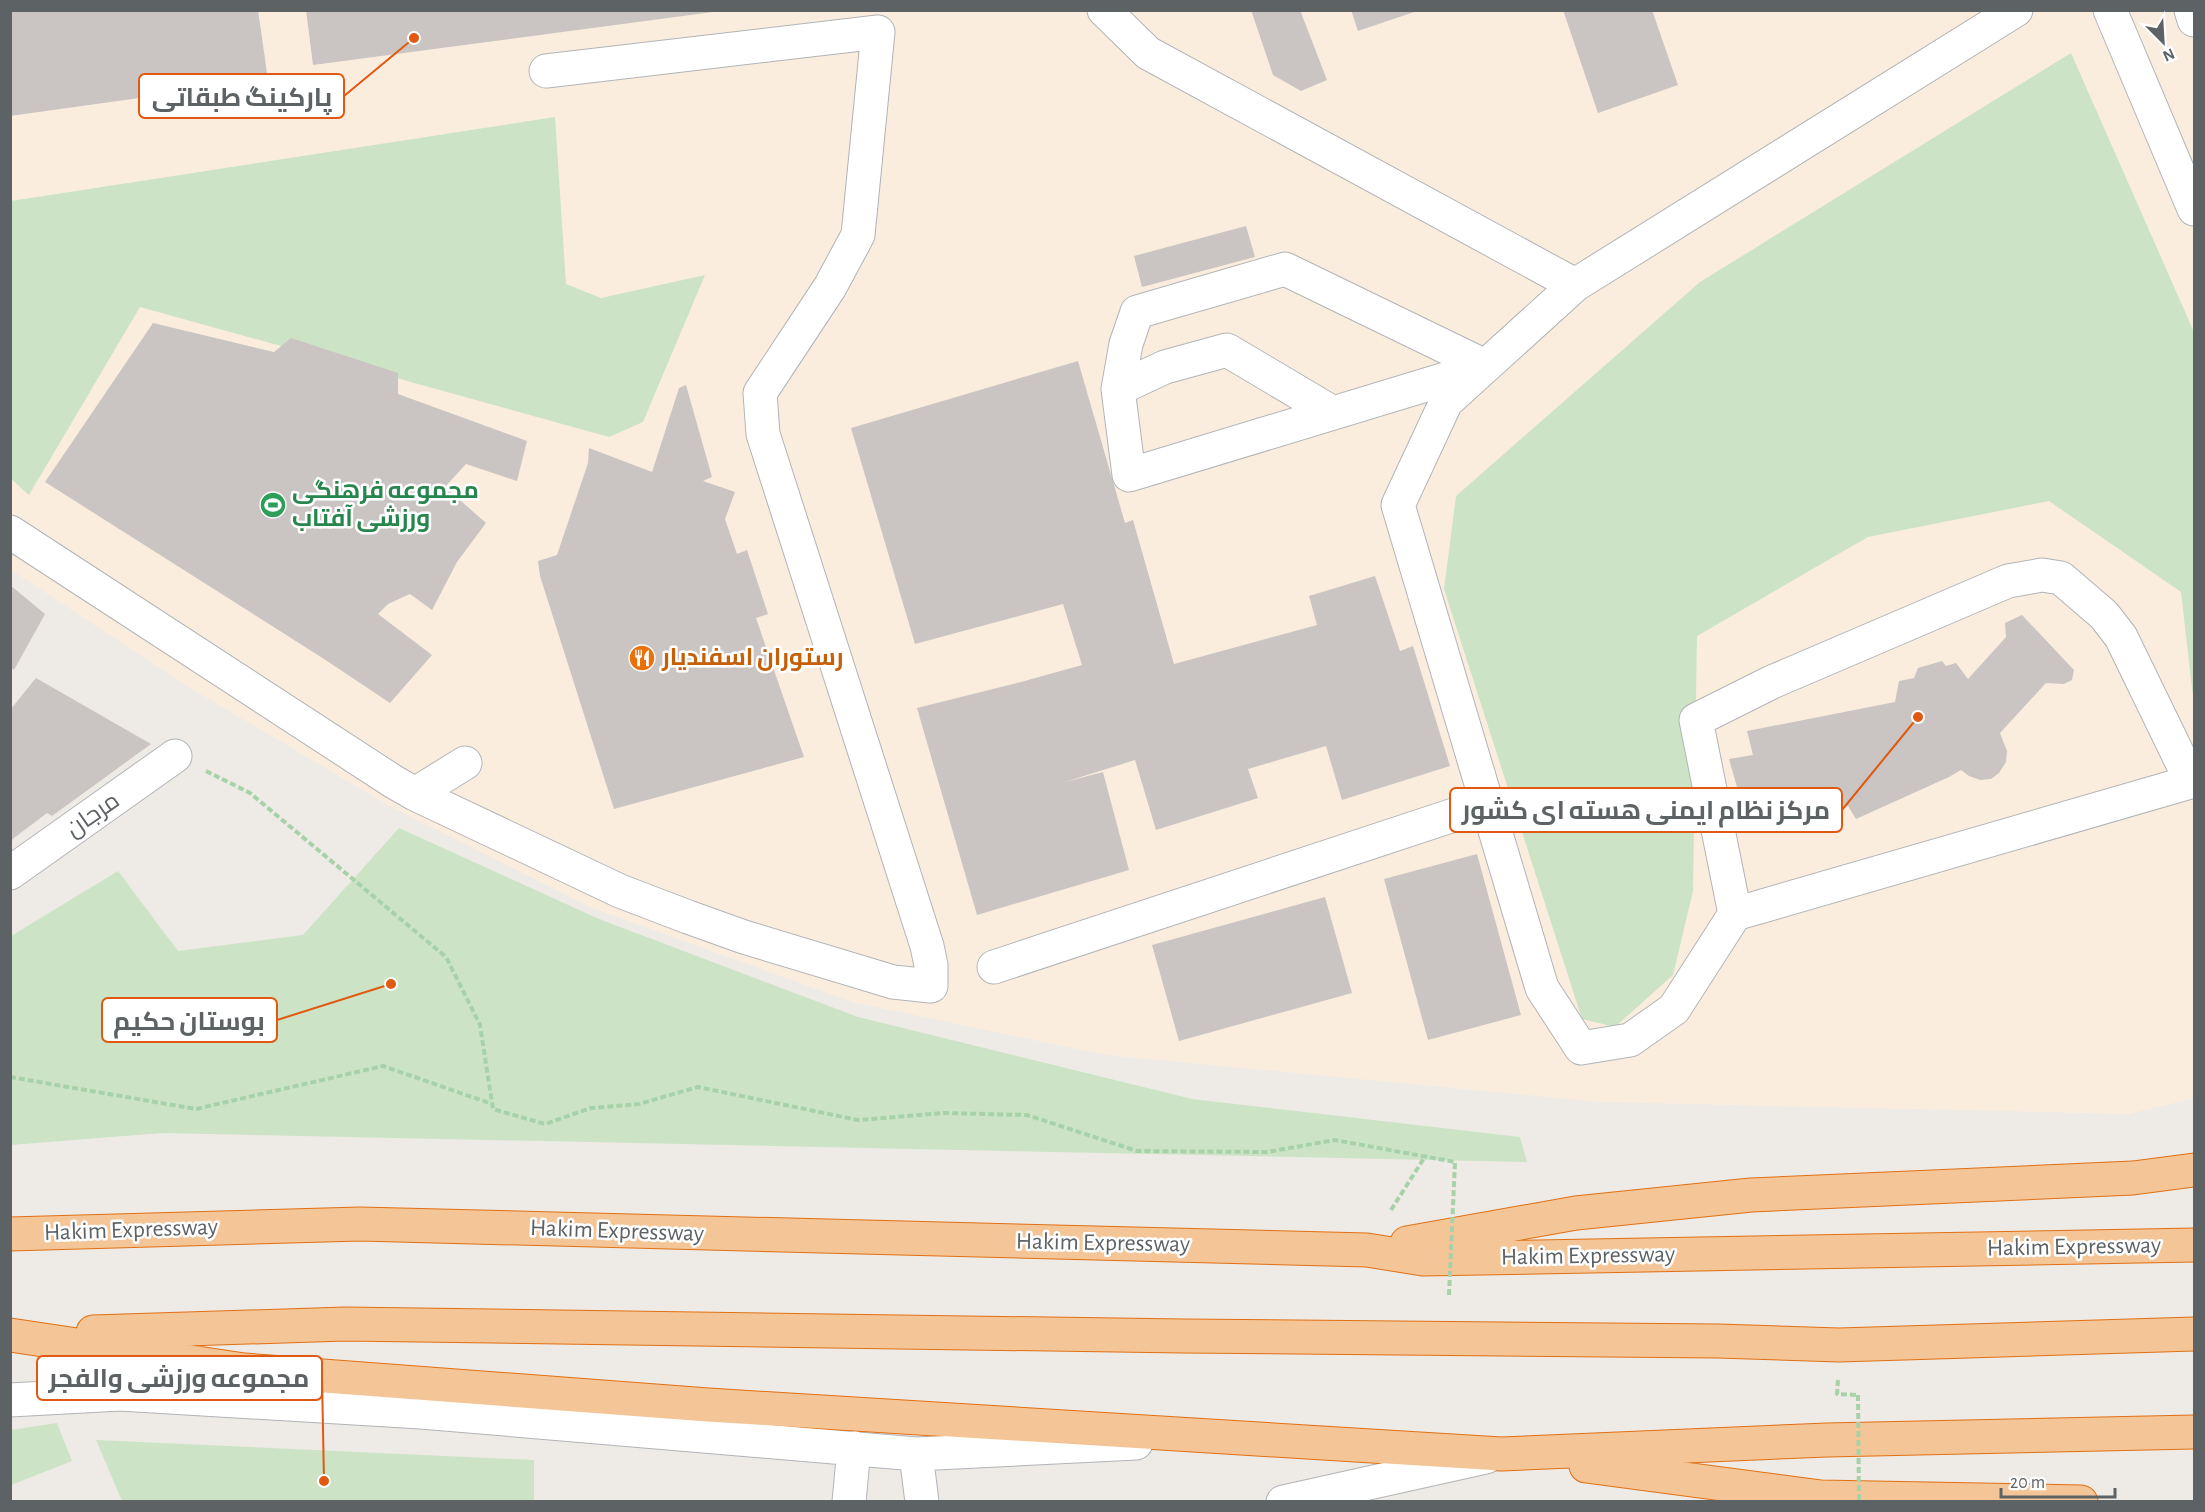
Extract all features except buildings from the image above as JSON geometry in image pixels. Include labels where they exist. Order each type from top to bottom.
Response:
[{"type":"highway","points":[[1367,1250],[1576,1213],[1751,1195],[2133,1178],[2194,1170]]},
{"type":"highway","name":"Hakim Expressway","points":[[10,1234],[360,1224],[1367,1250],[1423,1259],[2194,1245]]},
{"type":"highway","points":[[10,1335],[345,1324],[1718,1341],[1839,1345],[2194,1334]]},
{"type":"highway","points":[[10,1335],[244,1370],[708,1405],[1501,1454],[1821,1497],[2081,1502]]},
{"type":"highway","points":[[1501,1454],[1827,1440],[2194,1432]]},
{"type":"street","points":[[1104,10],[1148,53],[1575,285]]},
{"type":"street","points":[[1735,914],[1696,720],[1772,681],[2008,581],[2042,575],[2061,578],[2104,615],[2121,637],[2193,781],[1735,914],[1674,1009],[1630,1040],[1581,1048],[1542,988],[1398,505],[1446,402],[1575,285],[2016,10]]},
{"type":"street","points":[[2110,10],[2194,209]]},
{"type":"street","points":[[2191,10],[2194,20]]},
{"type":"street","points":[[10,532],[253,692],[415,794],[620,891],[659,906],[744,937],[893,982],[931,986],[931,965],[927,946],[763,434],[760,393],[830,287],[858,235],[878,32],[546,71]]},
{"type":"street","points":[[1285,269],[1485,366],[1128,475],[1118,389],[1126,344],[1137,312],[1285,269]]},
{"type":"street","points":[[1118,389],[1165,367],[1227,350],[1333,413]]},
{"type":"street","name":"مرجان","points":[[10,873],[175,756]]},
{"type":"street","points":[[415,794],[465,763]]},
{"type":"street","points":[[994,967],[1487,804]]},
{"type":"street","points":[[10,1400],[120,1394],[421,1412],[916,1454],[1233,1438]]},
{"type":"street","points":[[849,1502],[854,1448]]},
{"type":"street","points":[[916,1454],[922,1502]]},
{"type":"street","points":[[1283,1502],[1501,1454]]},
{"type":"path","points":[[175,756],[250,793],[446,957],[480,1025],[493,1109],[545,1124],[591,1108],[639,1104],[698,1087],[858,1120],[944,1113],[1027,1114],[1137,1151],[1267,1152],[1335,1140],[1426,1155],[1455,1162],[1449,1295]]},
{"type":"path","points":[[10,1077],[196,1109],[383,1066],[492,1104]]},
{"type":"path","points":[[1367,1250],[1426,1155]]},
{"type":"path","points":[[1837,1394],[1858,1395],[1859,1502]]},
{"type":"shaded area","points":[[10,11],[2194,11],[2194,1098],[2129,1114],[1600,1102],[1106,1055],[852,1002],[590,907],[386,804],[187,686],[11,570]]},
{"type":"green space","points":[[2071,53],[2194,332],[2194,706],[2181,592],[2049,501],[1868,537],[1697,636],[1693,891],[1673,975],[1615,1027],[1582,1019],[1444,589],[1456,496],[1700,282]]},
{"type":"green space","points":[[555,117],[566,284],[601,298],[705,275],[643,422],[609,437],[140,307],[29,495],[11,479],[11,201]]},
{"type":"green space","points":[[399,828],[599,919],[858,1017],[1192,1099],[1520,1137],[1527,1162],[162,1133],[11,1145],[11,936],[118,871],[178,951],[303,935]]},
{"type":"green space","points":[[57,1423],[72,1461],[11,1485],[11,1430]]},
{"type":"green space","points":[[96,1440],[534,1460],[534,1501],[122,1501]]},
{"type":"place","name":"پارکینگ طبقاتی","points":[[414,38]]},
{"type":"place","name":"مجموعه فرهنگی ورزشی آفتاب","points":[[273,505]]},
{"type":"place","name":"رستوران اسفندیار","points":[[642,658]]},
{"type":"place","name":"مرکز نظام ایمنی هسته ای کشور","points":[[1918,717]]},
{"type":"place","name":"بوستان حکیم","points":[[391,984]]},
{"type":"place","name":"مجموعه ورزشی والفجر","points":[[324,1481]]}]
